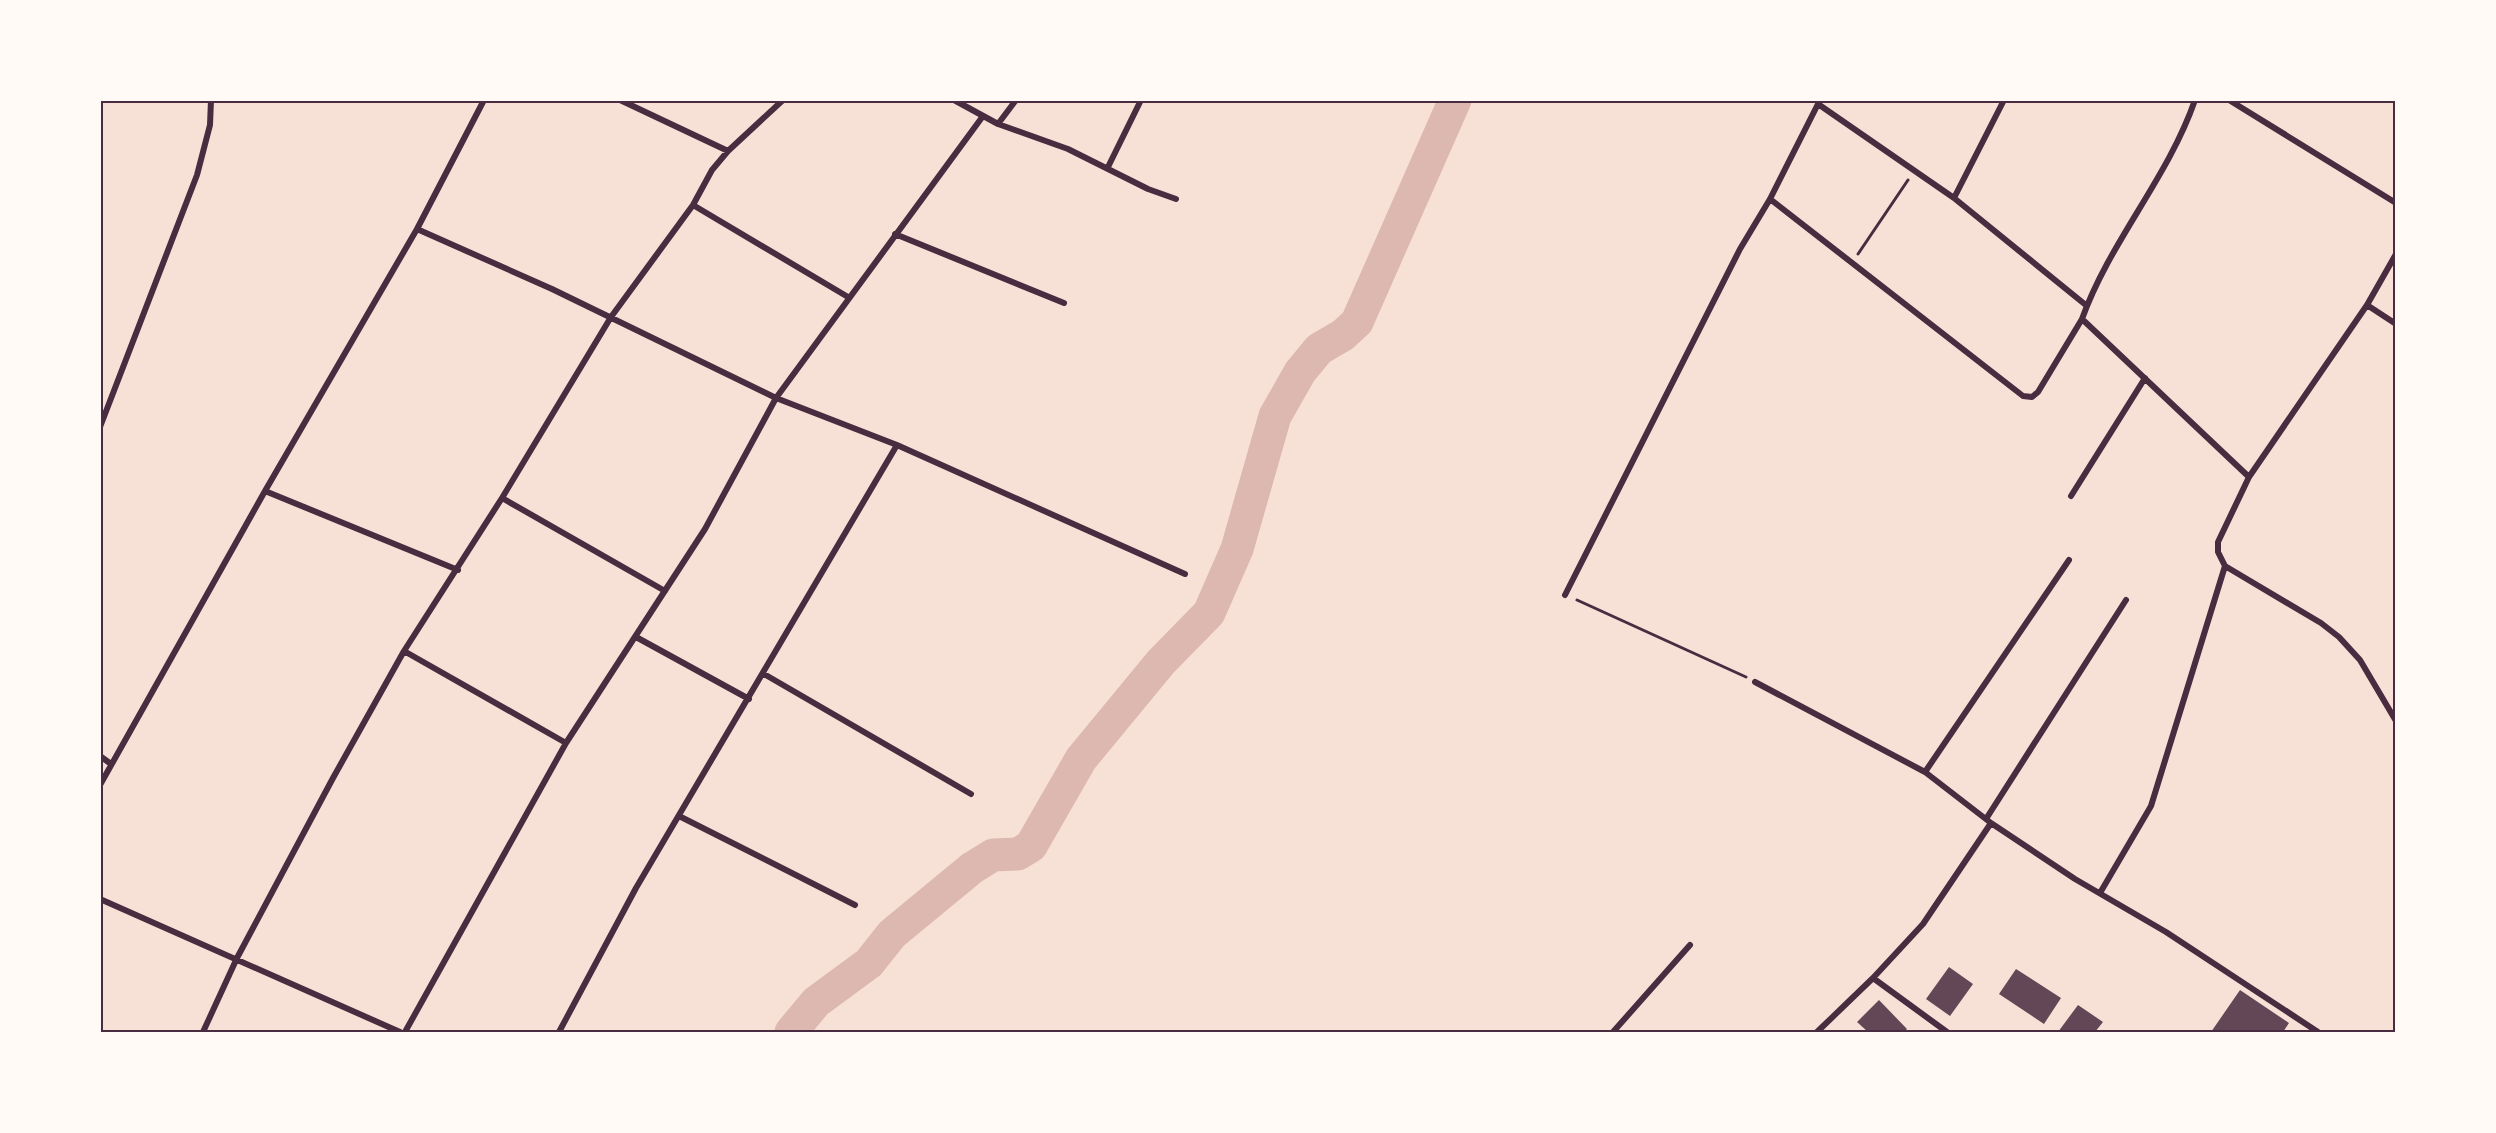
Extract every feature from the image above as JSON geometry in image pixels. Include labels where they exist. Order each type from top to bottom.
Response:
[{"type":"street","points":[[100,427],[200,167],[210,125],[210,100]]},
{"type":"street","points":[[100,785],[265,491],[417,229],[484,100]]},
{"type":"street","points":[[620,100],[685,129],[728,152]]},
{"type":"street","points":[[203,1032],[237,958],[333,777],[404,651],[458,570],[611,316],[693,205],[712,170],[783,100]]},
{"type":"street","points":[[954,100],[998,124],[1068,148],[1148,189],[1176,199]]},
{"type":"street","points":[[998,124],[1016,100]]},
{"type":"street","points":[[1108,167],[1141,100]]},
{"type":"street","points":[[1954,198],[2004,100]]},
{"type":"street","points":[[1770,199],[2023,396],[2031,397],[2038,392],[2082,319],[2100,276],[2184,132],[2195,100]]},
{"type":"street","points":[[2229,100],[2396,203]]},
{"type":"street","points":[[1564,595],[1740,249],[1770,199],[1818,102],[1954,198],[2087,306]]},
{"type":"street","points":[[405,1032],[566,743],[705,529],[776,398],[983,116]]},
{"type":"street","points":[[693,205],[848,297]]},
{"type":"street","points":[[417,229],[611,316],[776,398],[897,445],[1185,574]]},
{"type":"street","points":[[895,234],[1064,303]]},
{"type":"street","points":[[2396,254],[2367,305],[2249,477],[2219,536],[2218,552],[2225,566],[2321,623],[2339,637],[2360,660],[2396,721]]},
{"type":"street","points":[[2367,305],[2396,324]]},
{"type":"street","points":[[2082,319],[2249,477]]},
{"type":"street","points":[[2071,496],[2145,378]]},
{"type":"street","points":[[559,1032],[636,888],[897,445]]},
{"type":"street","points":[[265,491],[458,570]]},
{"type":"street","points":[[502,498],[665,591]]},
{"type":"street","points":[[1925,772],[2069,560]]},
{"type":"street","points":[[2100,893],[2151,806],[2225,566]]},
{"type":"street","points":[[1817,1032],[1873,978],[1935,908],[2126,600]]},
{"type":"street","points":[[636,637],[749,699]]},
{"type":"street","points":[[404,651],[566,743]]},
{"type":"street","points":[[764,674],[971,794]]},
{"type":"street","points":[[1755,682],[1925,772],[1988,821],[2100,893],[2166,932],[2318,1032]]},
{"type":"street","points":[[100,756],[111,764]]},
{"type":"street","points":[[679,816],[855,905]]},
{"type":"street","points":[[100,899],[400,1032]]},
{"type":"street","points":[[1613,1032],[1690,945]]},
{"type":"street","points":[[1873,978],[1947,1032]]},
{"type":"path","points":[[1851,264],[1914,171]]},
{"type":"path","points":[[1564,595],[1755,682]]},
{"type":"building","points":[[1949,967],[1973,984],[1950,1016],[1926,999]]},
{"type":"building","points":[[2016,969],[2061,998],[2044,1024],[1999,994]]},
{"type":"building","points":[[2240,990],[2289,1023],[2283,1032],[2211,1032]]},
{"type":"building","points":[[1879,1000],[1907,1029],[1904,1032],[1868,1032],[1857,1022]]},
{"type":"building","points":[[2078,1005],[2103,1022],[2095,1032],[2058,1032]]},
{"type":"waterway","points":[[791,1032],[816,1002],[869,963],[892,934],[972,868],[993,855],[1018,854],[1031,846],[1081,759],[1161,662],[1209,613],[1237,549],[1275,416],[1300,372],[1319,349],[1343,335],[1357,322],[1455,100]]}]
